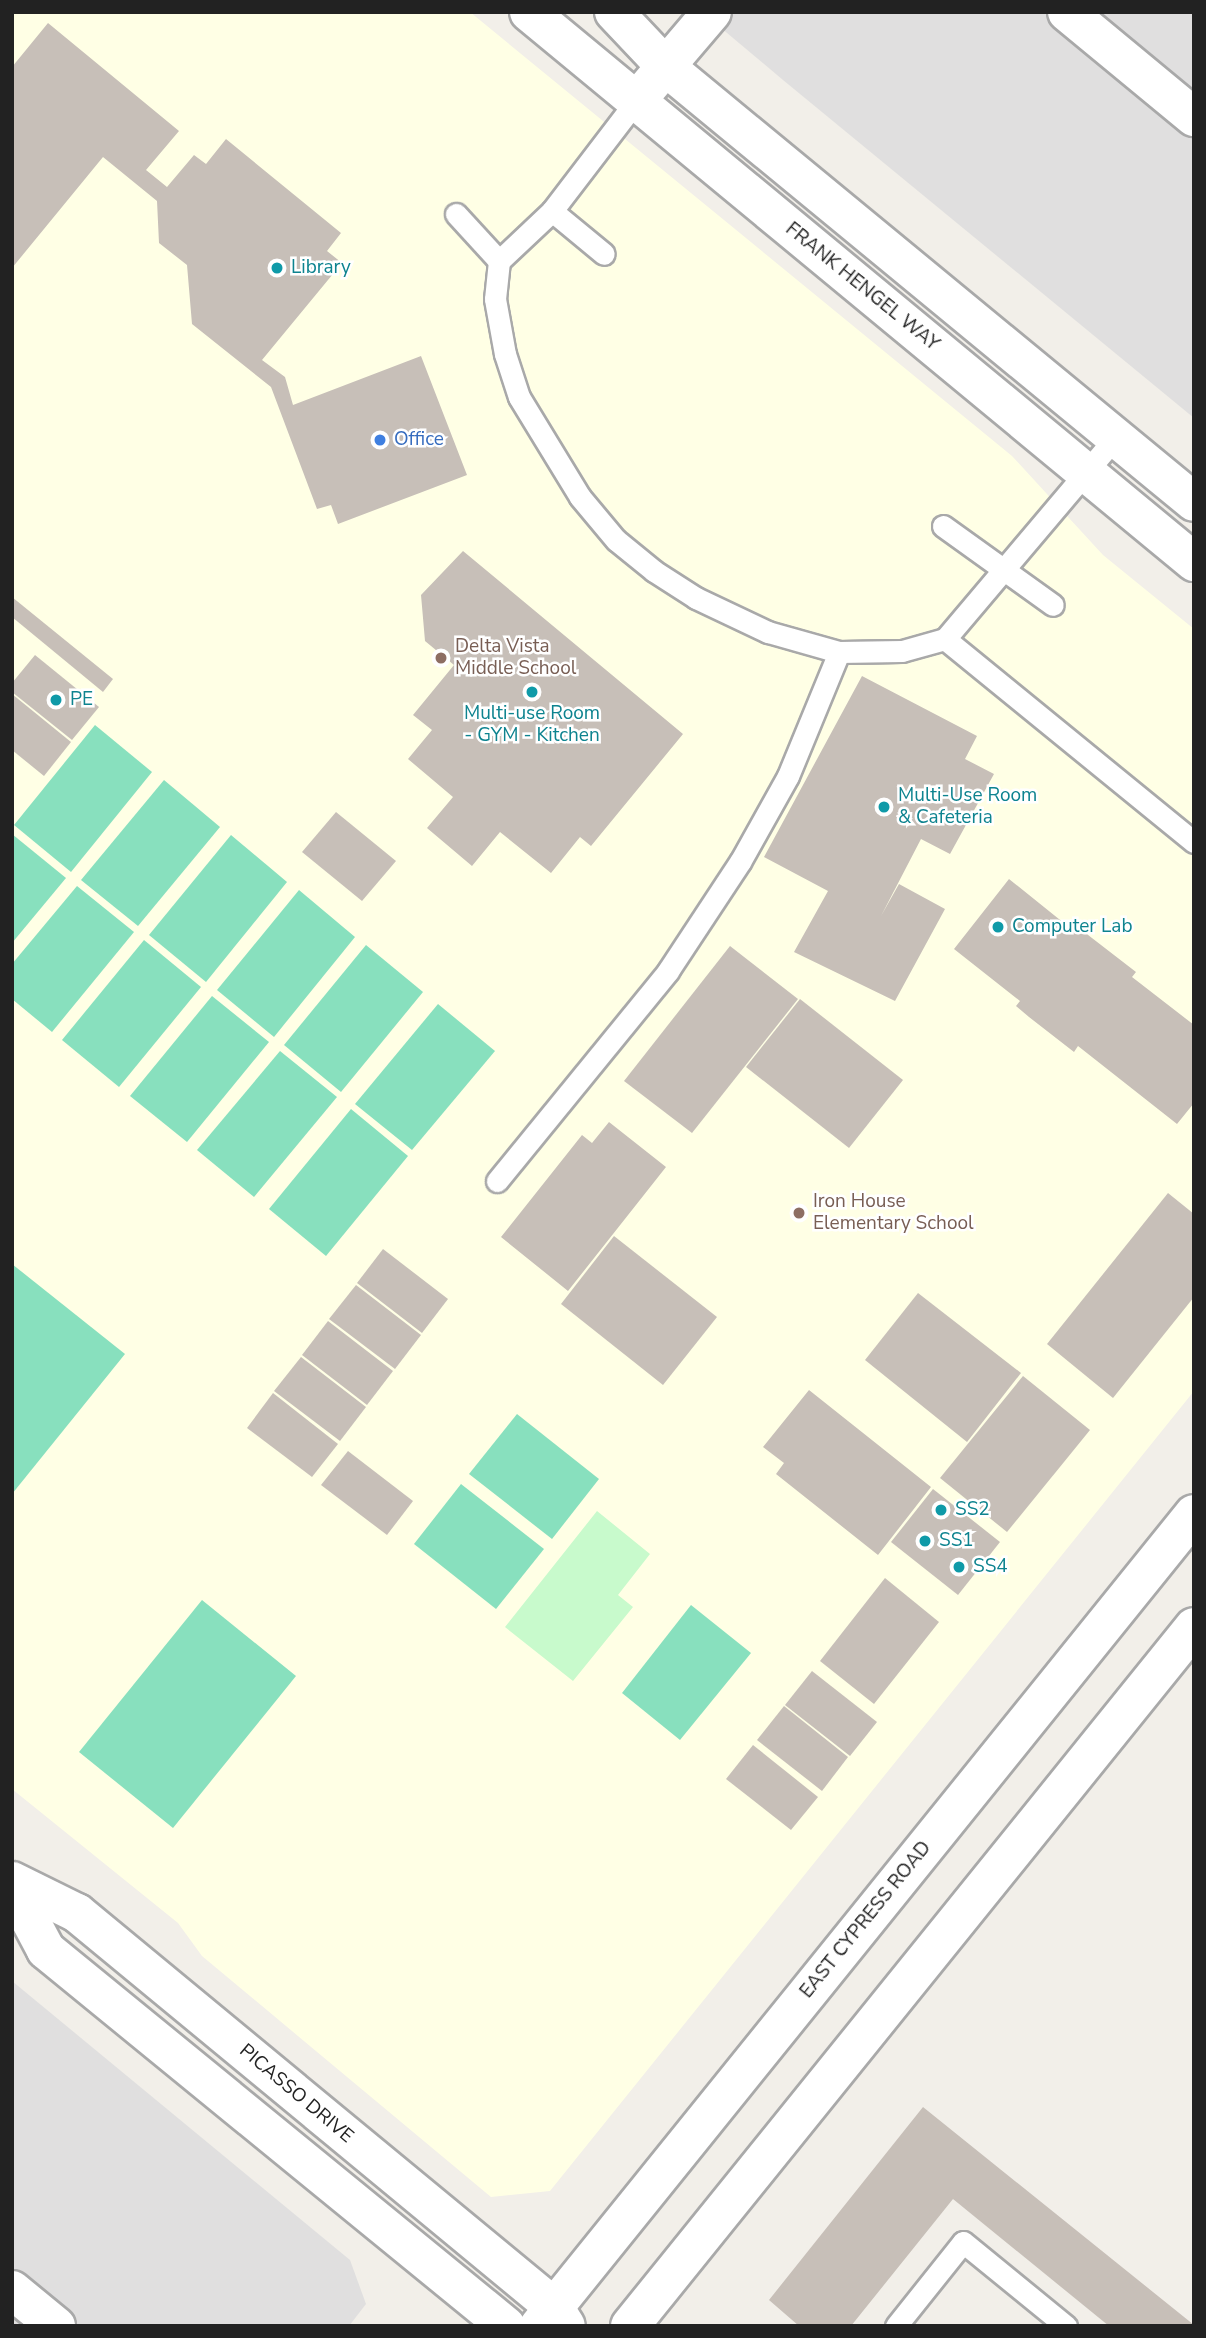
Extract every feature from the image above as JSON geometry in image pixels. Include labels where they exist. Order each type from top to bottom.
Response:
[{"type":"street","name":"FRANK HENGEL WAY","points":[[529,12],[1194,562]]},
{"type":"street","points":[[614,12],[666,67],[1194,502]]},
{"type":"street","points":[[636,101],[712,12]]},
{"type":"street","points":[[1067,12],[1194,117]]},
{"type":"street","name":"EAST CYPRESS ROAD","points":[[553,2320],[1194,1514]]},
{"type":"street","points":[[631,2326],[1194,1627]]},
{"type":"street","name":"PICASSO DRIVE","points":[[12,1883],[77,1913],[553,2320]]},
{"type":"street","name":"PICASSO DRIVE","points":[[12,1883],[46,1950],[506,2326]]},
{"type":"street","points":[[12,2290],[56,2326]]},
{"type":"lane","points":[[636,101],[552,211],[499,261],[495,299],[505,354],[519,397],[580,497],[617,540],[696,598],[768,632],[839,652],[902,651],[945,639],[1115,438]]},
{"type":"lane","points":[[552,211],[604,254]]},
{"type":"lane","points":[[456,214],[499,261]]},
{"type":"lane","points":[[943,527],[1053,605]]},
{"type":"lane","points":[[945,639],[1194,842]]},
{"type":"lane","points":[[498,1181],[668,971],[740,862],[788,776],[839,652]]},
{"type":"lane","points":[[895,2326],[963,2242],[1066,2326]]},
{"type":"shaded area","points":[[12,12],[470,12],[1012,456],[1103,555],[1194,629],[1194,1391],[550,2191],[491,2197],[202,1956],[178,1923],[12,1789]]},
{"type":"shaded area","points":[[702,12],[1194,12],[1194,418],[783,80]]},
{"type":"shaded area","points":[[12,1981],[350,2260],[366,2304],[349,2326],[12,2326]]},
{"type":"green space","points":[[95,725],[152,772],[71,872],[14,825]]},
{"type":"green space","points":[[164,780],[220,827],[138,926],[81,880]]},
{"type":"green space","points":[[12,834],[66,878],[12,943]]},
{"type":"green space","points":[[231,835],[287,882],[206,982],[149,935]]},
{"type":"green space","points":[[77,886],[134,932],[52,1032],[12,999],[12,964]]},
{"type":"green space","points":[[299,890],[355,937],[274,1037],[217,990]]},
{"type":"green space","points":[[144,940],[201,987],[119,1087],[62,1040]]},
{"type":"green space","points":[[366,945],[423,992],[341,1092],[284,1045]]},
{"type":"green space","points":[[212,996],[269,1042],[187,1142],[130,1096]]},
{"type":"green space","points":[[438,1004],[495,1051],[412,1150],[355,1104]]},
{"type":"green space","points":[[280,1051],[337,1097],[254,1197],[197,1150]]},
{"type":"green space","points":[[351,1109],[408,1156],[326,1256],[269,1209]]},
{"type":"green space","points":[[12,1264],[125,1354],[12,1494]]},
{"type":"green space","points":[[517,1414],[599,1479],[552,1539],[469,1474]]},
{"type":"green space","points":[[461,1484],[544,1549],[496,1609],[414,1544]]},
{"type":"green space","points":[[597,1511],[650,1554],[618,1595],[633,1607],[573,1681],[505,1627]]},
{"type":"green space","points":[[202,1600],[296,1676],[173,1828],[79,1752]]},
{"type":"green space","points":[[691,1605],[751,1653],[680,1740],[622,1693]]},
{"type":"building","points":[[48,23],[179,131],[146,170],[167,187],[194,155],[206,164],[226,139],[341,233],[327,251],[342,263],[262,360],[285,377],[293,405],[421,356],[467,475],[338,524],[331,505],[317,509],[271,387],[192,324],[187,265],[159,243],[157,201],[103,157],[12,268],[12,67]]},
{"type":"building","name":"Multi-use Room - GYM - Kitchen","points":[[463,551],[683,734],[591,846],[580,837],[551,873],[500,832],[472,866],[427,828],[453,797],[408,759],[432,730],[413,715],[454,665],[425,641],[421,595]]},
{"type":"building","points":[[12,597],[113,679],[103,692],[12,617]]},
{"type":"building","name":"PE","points":[[35,655],[99,707],[72,740],[12,692],[12,683]]},
{"type":"building","name":"Multi-Use Room & Cafeteria","points":[[862,676],[977,736],[965,759],[994,774],[950,854],[921,839],[881,916],[899,884],[945,909],[895,1001],[794,952],[828,891],[764,857]]},
{"type":"building","name":"PE","points":[[12,694],[71,742],[44,776],[12,750]]},
{"type":"building","points":[[336,812],[396,861],[362,901],[302,852]]},
{"type":"building","points":[[1009,879],[1075,932],[1079,928],[1136,972],[1132,977],[1194,1025],[1194,1103],[1177,1124],[1078,1046],[1074,1052],[1029,1017],[1016,1006],[1020,1001],[954,949]]},
{"type":"building","points":[[730,946],[798,999],[692,1133],[624,1081]]},
{"type":"building","points":[[800,999],[903,1080],[849,1148],[746,1067]]},
{"type":"building","points":[[609,1122],[666,1167],[568,1291],[501,1237],[582,1135],[592,1143]]},
{"type":"building","points":[[1168,1193],[1194,1214],[1194,1297],[1113,1398],[1047,1344]]},
{"type":"building","points":[[614,1236],[717,1317],[663,1385],[561,1304]]},
{"type":"building","points":[[383,1249],[448,1299],[422,1333],[357,1283]]},
{"type":"building","points":[[356,1285],[421,1335],[395,1369],[329,1319]]},
{"type":"building","points":[[918,1293],[1021,1373],[967,1442],[865,1360]]},
{"type":"building","points":[[328,1321],[393,1371],[367,1405],[302,1355]]},
{"type":"building","points":[[301,1357],[366,1407],[340,1441],[274,1391]]},
{"type":"building","points":[[1023,1376],[1090,1430],[1007,1532],[940,1478]]},
{"type":"building","points":[[809,1390],[931,1487],[878,1555],[776,1474],[784,1463],[763,1447]]},
{"type":"building","points":[[273,1393],[338,1444],[312,1477],[247,1428]]},
{"type":"building","points":[[348,1451],[413,1501],[387,1535],[321,1485]]},
{"type":"building","points":[[933,1489],[1000,1542],[958,1595],[891,1542]]},
{"type":"building","points":[[885,1578],[939,1622],[874,1704],[820,1661]]},
{"type":"building","points":[[812,1671],[877,1722],[850,1756],[785,1705]]},
{"type":"building","points":[[784,1706],[848,1757],[822,1791],[757,1740]]},
{"type":"building","points":[[753,1745],[818,1797],[791,1830],[726,1779]]},
{"type":"building","points":[[923,2107],[1194,2326],[1109,2326],[953,2199],[851,2326],[799,2326],[769,2300]]},
{"type":"place","name":"Library","points":[[277,268]]},
{"type":"place","name":"Office","points":[[380,440]]},
{"type":"place","name":"Delta Vista Middle School","points":[[441,658]]},
{"type":"place","name":"Multi-use Room - GYM - Kitchen","points":[[532,692]]},
{"type":"place","name":"PE","points":[[56,700]]},
{"type":"place","name":"Multi-Use Room & Cafeteria","points":[[884,807]]},
{"type":"place","name":"Computer Lab","points":[[998,927]]},
{"type":"place","name":"Iron House Elementary School","points":[[799,1213]]},
{"type":"place","name":"SS2","points":[[941,1510]]},
{"type":"place","name":"SS1","points":[[925,1541]]},
{"type":"place","name":"SS4","points":[[959,1567]]}]
